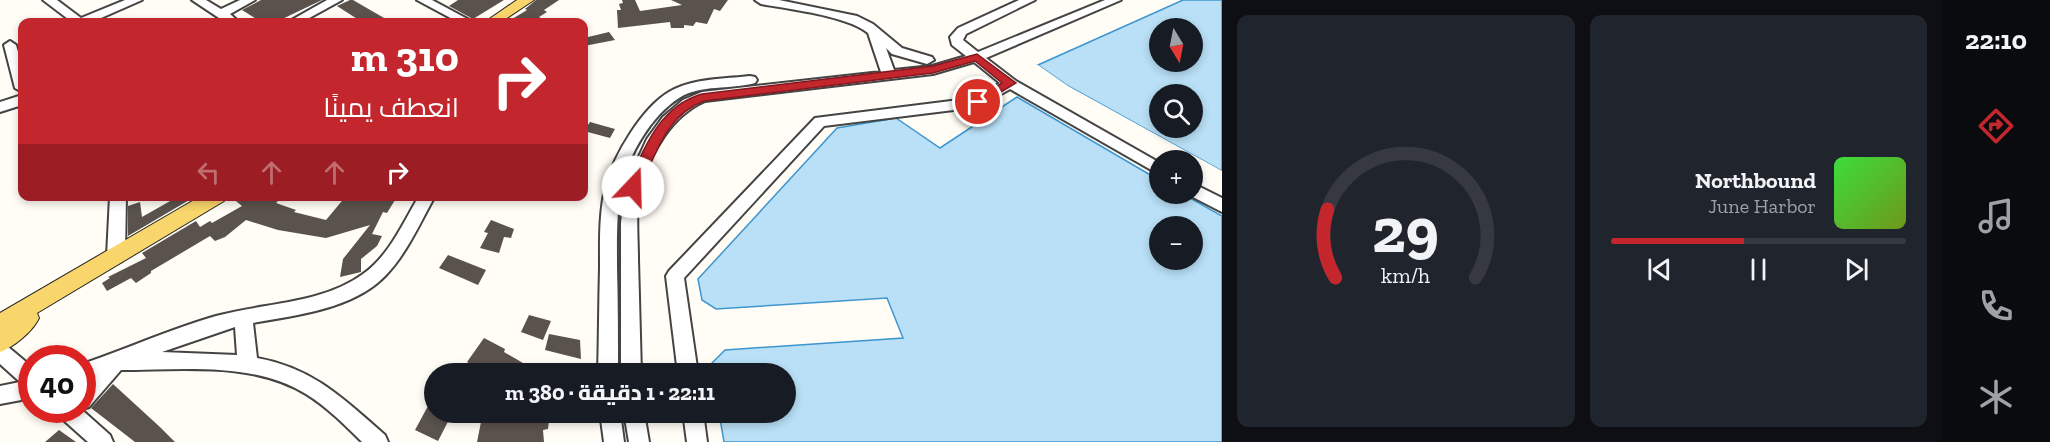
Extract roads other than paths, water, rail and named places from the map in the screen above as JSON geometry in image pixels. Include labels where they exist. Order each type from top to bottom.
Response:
[{"type":"main road","points":[[498,18],[527,0]]},
{"type":"main road","points":[[0,324],[209,201]]},
{"type":"main road","points":[[0,342],[74,280]]},
{"type":"street","points":[[49,0],[75,18]]},
{"type":"street","points":[[91,18],[136,0]]},
{"type":"street","points":[[198,0],[227,18]]},
{"type":"street","points":[[221,14],[249,0]]},
{"type":"street","points":[[302,18],[336,0]]},
{"type":"street","points":[[423,0],[459,18]]},
{"type":"street","points":[[761,0],[854,20],[862,23],[897,51],[927,60]]},
{"type":"street","points":[[1029,0],[962,31],[956,37],[957,42],[1010,83],[1149,164]]},
{"type":"street","points":[[608,363],[609,223],[614,185],[629,151],[652,115],[674,95],[698,86],[886,70],[933,70],[1089,0]]},
{"type":"street","points":[[631,363],[629,223],[633,187],[654,139],[668,120],[688,103],[702,97],[886,70],[927,60],[972,53],[1115,0]]},
{"type":"street","points":[[873,33],[880,47],[886,70]]},
{"type":"street","points":[[11,45],[18,72]]},
{"type":"street","points":[[687,363],[675,276],[820,122],[978,102],[1010,83]]},
{"type":"street","points":[[0,107],[18,101]]},
{"type":"street","points":[[1203,195],[1222,206]]},
{"type":"street","points":[[116,256],[118,201]]},
{"type":"street","points":[[96,369],[212,325],[243,316],[330,299],[362,285],[386,264],[424,201]]},
{"type":"street","points":[[243,316],[248,363]]},
{"type":"street","points":[[0,352],[18,368]]},
{"type":"street","points":[[96,383],[116,361],[248,363],[280,371],[313,387],[378,442]]},
{"type":"street","points":[[0,395],[18,391]]},
{"type":"street","points":[[87,423],[103,442]]},
{"type":"street","points":[[611,423],[614,442]]},
{"type":"street","points":[[636,423],[639,442]]},
{"type":"street","points":[[694,423],[697,442]]},
{"type":"water","points":[[1183,0],[1222,0],[1222,171],[1203,161],[1203,150],[1184,150],[1162,138],[1203,138],[1203,84],[1149,84],[1149,131],[1068,86],[1038,65]]},
{"type":"water","points":[[1017,97],[1149,174],[1149,204],[1201,204],[1222,216],[1222,442],[724,442],[721,423],[796,423],[796,363],[712,363],[725,350],[903,338],[887,298],[716,309],[702,300],[698,279],[837,128],[896,118],[940,148]]}]
